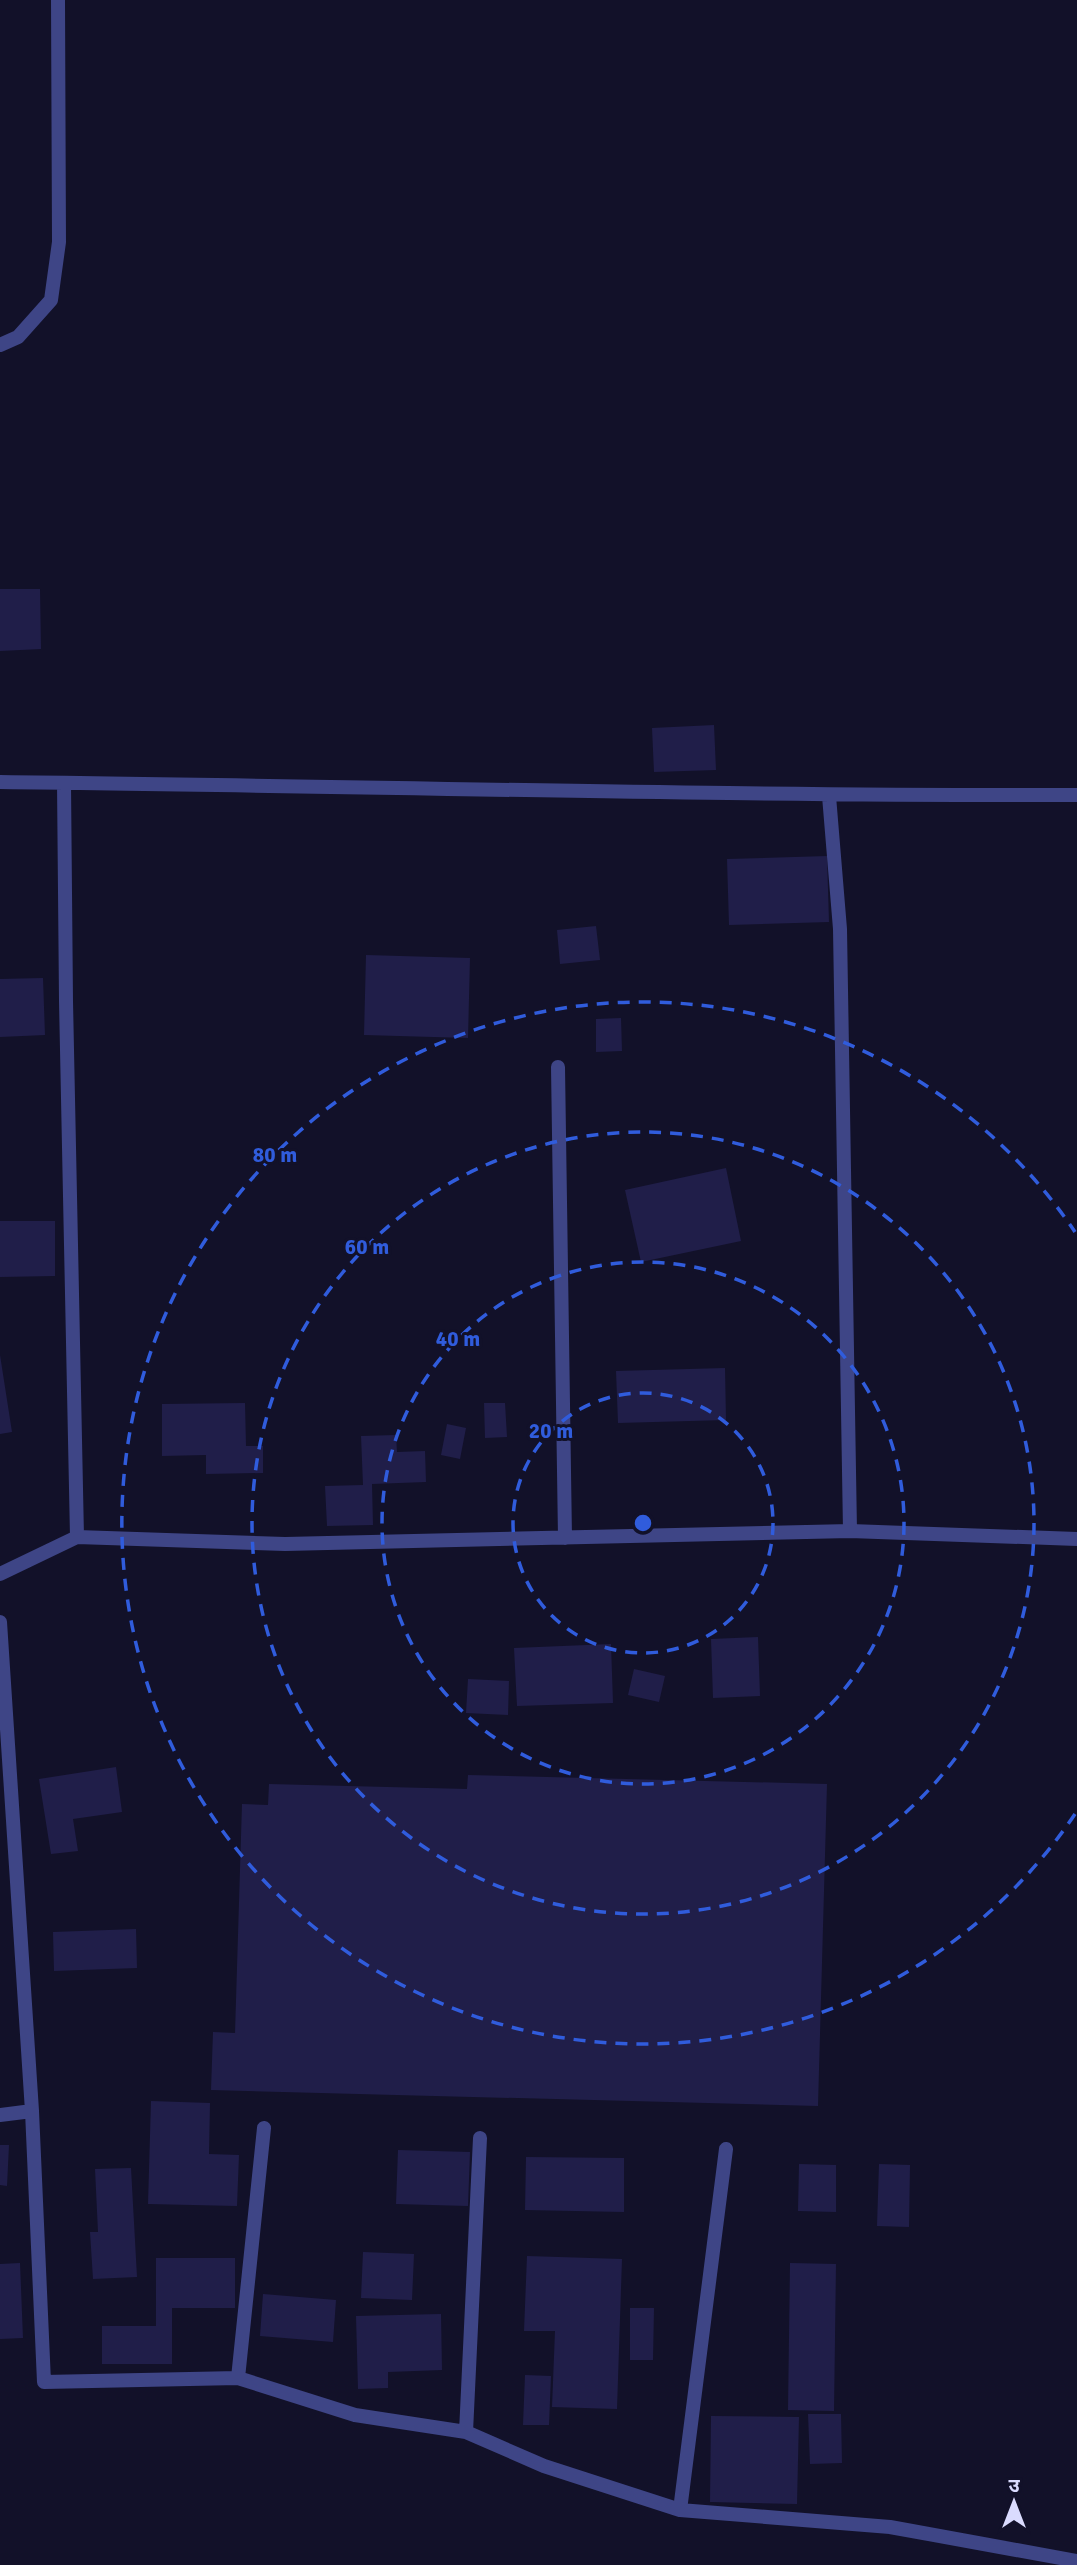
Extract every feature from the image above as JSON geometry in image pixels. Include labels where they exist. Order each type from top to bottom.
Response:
[{"type":"street","points":[[0,345],[18,337],[51,300],[59,242],[58,0]]},
{"type":"street","points":[[0,782],[338,785],[829,796],[1077,795]]},
{"type":"street","points":[[64,783],[66,1014],[78,1538]]},
{"type":"street","points":[[829,796],[840,929],[850,1531]]},
{"type":"street","points":[[558,1067],[565,1538]]},
{"type":"street","points":[[0,1574],[78,1538],[285,1544],[850,1531],[1077,1539]]},
{"type":"street","points":[[0,1622],[32,2111],[44,2382],[238,2378],[355,2415],[466,2432],[544,2466],[680,2510],[890,2527],[1077,2561]]},
{"type":"street","points":[[0,2115],[32,2111]]},
{"type":"street","points":[[238,2378],[264,2128]]},
{"type":"street","points":[[466,2432],[480,2138]]},
{"type":"street","points":[[680,2510],[726,2149]]},
{"type":"building","points":[[0,589],[40,589],[41,649],[0,651]]},
{"type":"building","points":[[714,725],[716,770],[654,772],[652,728]]},
{"type":"building","points":[[827,856],[829,922],[729,925],[727,859]]},
{"type":"building","points":[[596,926],[600,960],[560,964],[557,930]]},
{"type":"building","points":[[366,955],[470,958],[468,1038],[364,1035]]},
{"type":"building","points":[[43,978],[45,1035],[0,1037],[0,979]]},
{"type":"building","points":[[621,1018],[622,1051],[596,1052],[596,1019]]},
{"type":"building","points":[[726,1168],[741,1241],[641,1262],[625,1190]]},
{"type":"building","points":[[0,1221],[55,1221],[55,1276],[0,1277]]},
{"type":"building","points":[[0,1355],[12,1432],[0,1434]]},
{"type":"building","points":[[725,1368],[726,1420],[618,1423],[616,1371]]},
{"type":"building","points":[[245,1403],[246,1446],[263,1446],[263,1473],[206,1474],[206,1455],[162,1456],[162,1404]]},
{"type":"building","points":[[484,1403],[505,1403],[507,1437],[485,1438]]},
{"type":"building","points":[[447,1424],[466,1428],[460,1459],[441,1455]]},
{"type":"building","points":[[396,1435],[397,1452],[425,1451],[426,1482],[372,1484],[373,1525],[327,1526],[325,1486],[363,1485],[361,1436]]},
{"type":"building","points":[[758,1637],[760,1696],[713,1698],[711,1639]]},
{"type":"building","points":[[611,1644],[613,1703],[517,1706],[514,1648]]},
{"type":"building","points":[[634,1669],[665,1676],[659,1702],[628,1695]]},
{"type":"building","points":[[468,1679],[509,1681],[508,1715],[466,1713]]},
{"type":"building","points":[[116,1767],[122,1812],[73,1819],[78,1851],[51,1854],[39,1779]]},
{"type":"building","points":[[468,1775],[827,1784],[818,2106],[211,2090],[213,2032],[235,2033],[242,1804],[268,1805],[269,1784],[467,1789]]},
{"type":"building","points":[[136,1929],[137,1968],[54,1971],[53,1932]]},
{"type":"building","points":[[151,2101],[210,2103],[209,2154],[239,2155],[237,2206],[148,2204]]},
{"type":"building","points":[[0,2145],[9,2145],[7,2186],[0,2185]]},
{"type":"building","points":[[398,2150],[470,2152],[468,2206],[396,2204]]},
{"type":"building","points":[[526,2157],[624,2158],[624,2212],[525,2210]]},
{"type":"building","points":[[799,2164],[836,2165],[836,2212],[798,2211]]},
{"type":"building","points":[[879,2164],[910,2165],[909,2227],[877,2226]]},
{"type":"building","points":[[131,2168],[137,2277],[93,2279],[90,2232],[98,2232],[95,2169]]},
{"type":"building","points":[[363,2252],[414,2254],[412,2300],[361,2298]]},
{"type":"building","points":[[527,2256],[622,2259],[617,2409],[552,2407],[555,2331],[524,2331]]},
{"type":"building","points":[[156,2258],[235,2258],[235,2308],[172,2308],[172,2364],[102,2364],[102,2326],[156,2326]]},
{"type":"building","points":[[20,2263],[23,2338],[0,2339],[0,2264]]},
{"type":"building","points":[[790,2263],[836,2264],[834,2411],[788,2410]]},
{"type":"building","points":[[263,2294],[336,2300],[333,2342],[260,2336]]},
{"type":"building","points":[[630,2308],[654,2308],[653,2360],[630,2360]]},
{"type":"building","points":[[441,2314],[442,2370],[388,2372],[388,2388],[358,2389],[356,2316]]},
{"type":"building","points":[[525,2375],[551,2376],[549,2425],[523,2425]]},
{"type":"building","points":[[808,2414],[841,2414],[842,2463],[810,2464]]},
{"type":"building","points":[[711,2416],[799,2417],[797,2504],[710,2502]]}]
